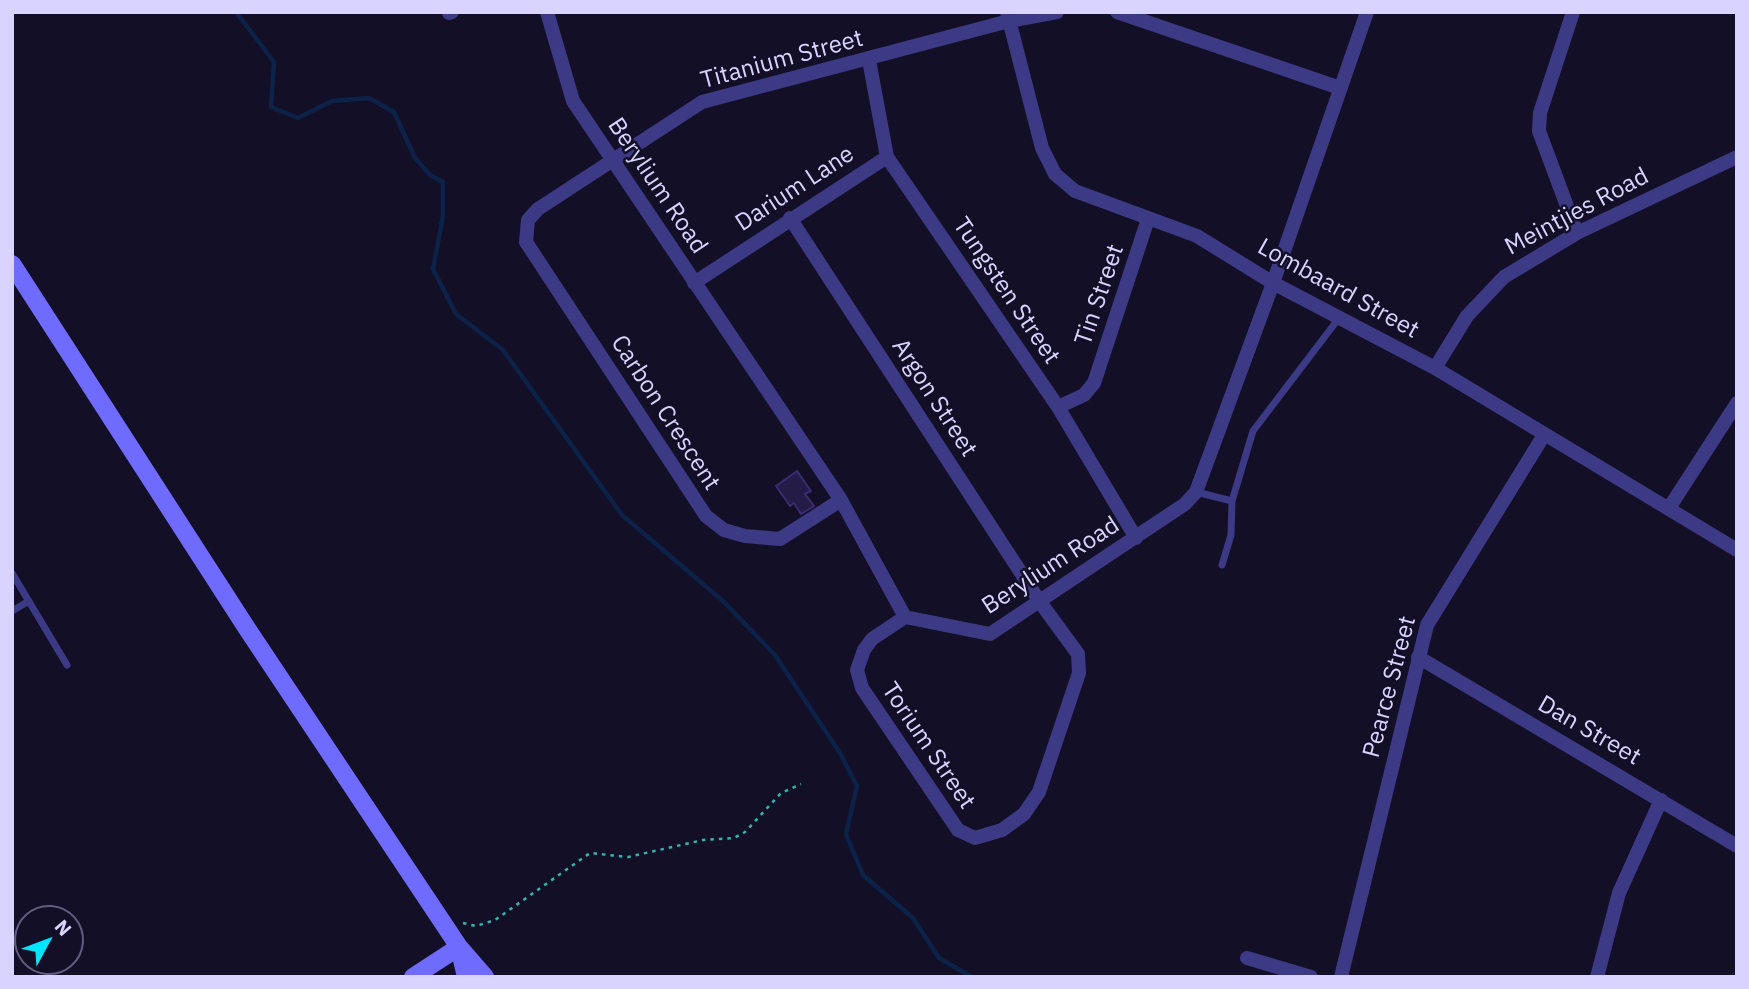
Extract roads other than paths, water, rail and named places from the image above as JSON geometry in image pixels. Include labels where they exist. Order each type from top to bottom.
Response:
[{"type":"street","name":"Berylium Road","points":[[547,12],[573,101],[841,500],[905,617],[990,634],[1136,538],[1185,504],[1196,492],[1273,283],[1367,12]]},
{"type":"street","name":"Titanium Street","points":[[526,242],[526,225],[533,214],[702,102],[869,60],[1008,17],[1057,12]]},
{"type":"street","points":[[1116,12],[1340,88]]},
{"type":"street","points":[[1573,12],[1539,113],[1539,131],[1577,233]]},
{"type":"street","name":"Lombaard Street","points":[[1008,17],[1042,148],[1055,174],[1075,191],[1197,236],[1273,283],[1435,368],[1737,550]]},
{"type":"street","name":"Tungsten Street","points":[[869,60],[887,157],[1058,407],[1136,538]]},
{"type":"street","name":"Darium Lane","points":[[694,283],[887,157]]},
{"type":"street","name":"Meintjies Road","points":[[1435,368],[1467,316],[1489,290],[1521,266],[1577,233],[1737,157]]},
{"type":"street","name":"Argon Street","points":[[790,218],[1040,602]]},
{"type":"street","name":"Tin Street","points":[[1058,407],[1084,394],[1094,383],[1148,219]]},
{"type":"street","name":"Carbon Crescent","points":[[526,242],[705,516],[724,530],[745,536],[780,540],[841,500]]},
{"type":"street","points":[[12,264],[246,627],[459,947],[485,977]]},
{"type":"street","points":[[1669,508],[1737,403]]},
{"type":"street","name":"Pearce Street","points":[[1340,977],[1427,625],[1544,435]]},
{"type":"street","name":"Torium Street","points":[[905,617],[872,639],[860,658],[857,670],[862,688],[958,830],[967,836],[986,836],[1014,823],[1033,803],[1080,667],[1078,654],[1040,602]]},
{"type":"street","name":"Dan Street","points":[[1418,657],[1737,846]]},
{"type":"street","points":[[1597,977],[1619,893],[1661,800]]},
{"type":"street","points":[[414,977],[459,947]]},
{"type":"street","points":[[459,947],[466,977]]},
{"type":"street","points":[[1247,958],[1311,977]]},
{"type":"lane","points":[[1222,565],[1231,535],[1232,501],[1253,431],[1339,317]]},
{"type":"lane","points":[[1196,492],[1232,501]]},
{"type":"lane","points":[[12,573],[67,665]]},
{"type":"lane","points":[[12,611],[29,601]]},
{"type":"waterway","points":[[236,12],[274,62],[271,107],[298,118],[332,101],[369,98],[394,112],[415,158],[430,175],[443,182],[443,216],[433,269],[456,314],[503,350],[622,515],[723,601],[775,655],[840,753],[857,786],[846,834],[863,875],[913,918],[939,958],[972,977]]}]
